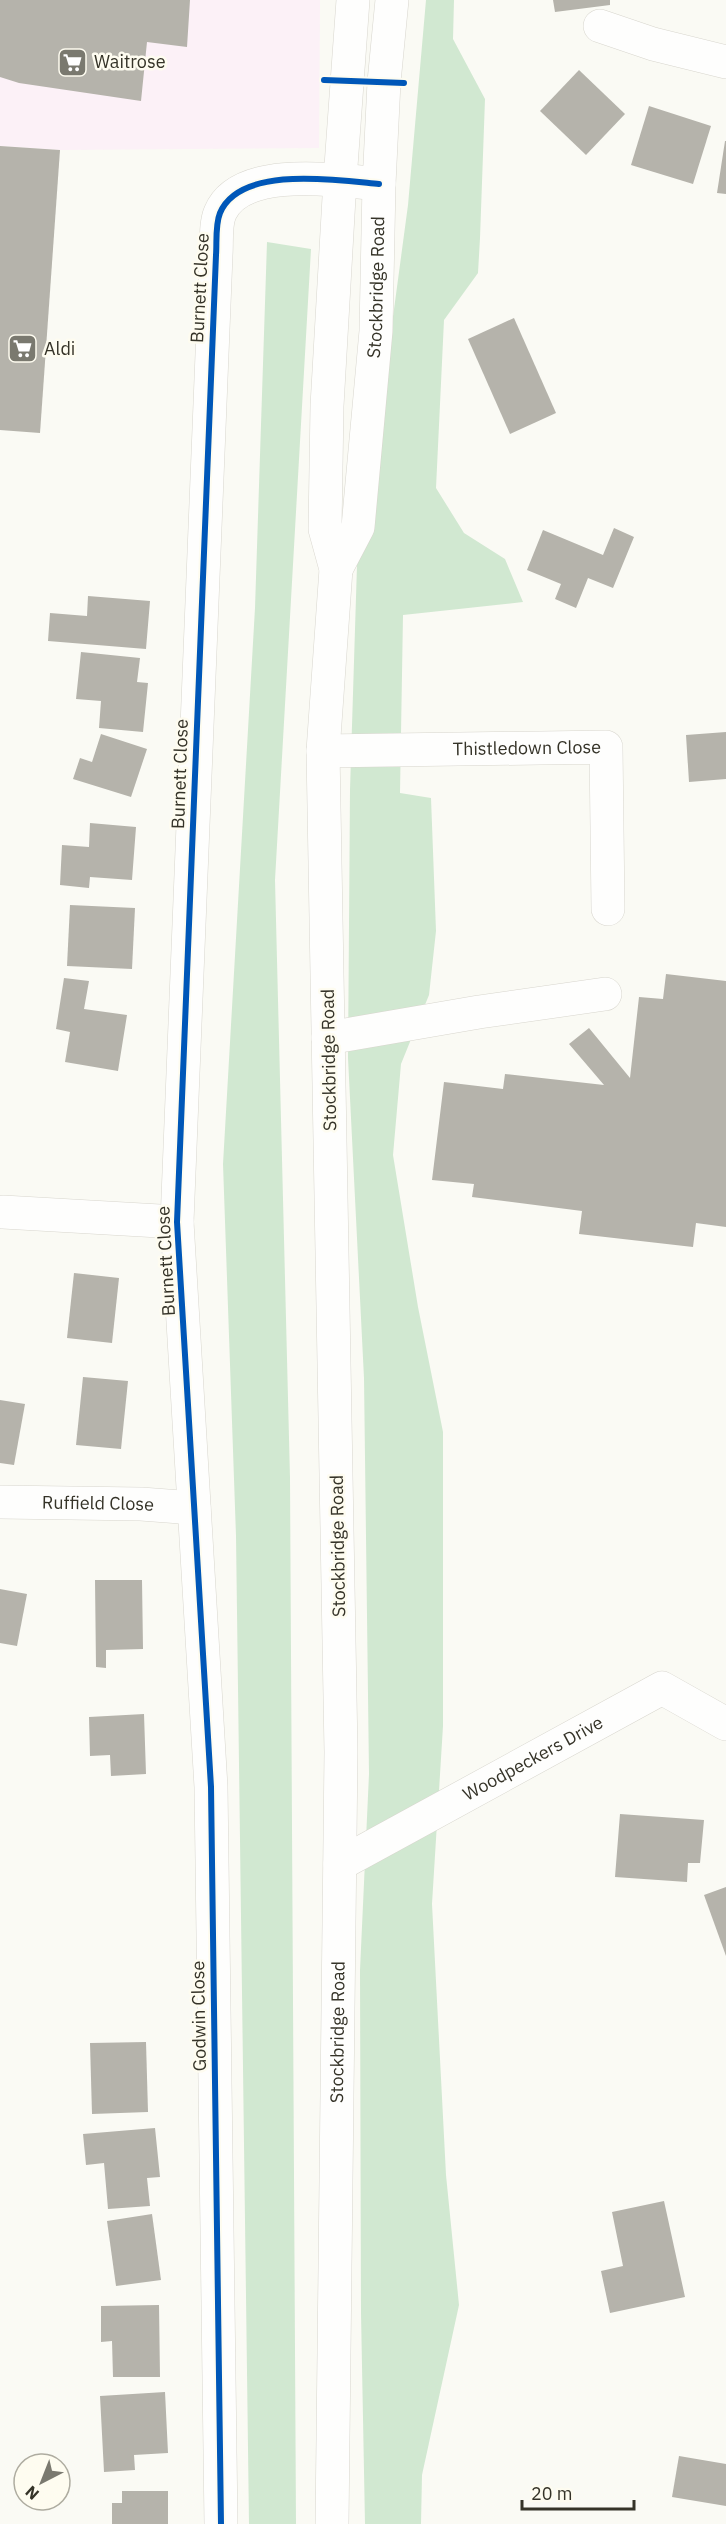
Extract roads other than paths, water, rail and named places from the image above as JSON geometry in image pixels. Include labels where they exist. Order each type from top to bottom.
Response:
[{"type":"street","name":"Stockbridge Road","points":[[332,2524],[341,1741],[323,752],[336,569],[325,529],[327,406],[353,0]]},
{"type":"street","name":"Stockbridge Road","points":[[336,569],[358,527],[376,330],[379,184],[384,82],[392,0]]},
{"type":"street","points":[[600,26],[653,44],[726,62]]},
{"type":"street","name":"Burnett Close","points":[[194,1508],[177,1222],[219,215],[228,200],[248,186],[280,178],[379,184]]},
{"type":"street","name":"Thistledown Close","points":[[323,752],[606,747],[608,909]]},
{"type":"street","points":[[328,1038],[478,1012],[605,994]]},
{"type":"street","points":[[3,1212],[177,1222]]},
{"type":"street","name":"Ruffield Close","points":[[0,1502],[141,1504],[194,1508]]},
{"type":"street","name":"Godwin Close","points":[[194,1508],[211,1786],[221,2524]]},
{"type":"street","name":"Woodpeckers Drive","points":[[340,1864],[662,1688],[726,1724]]},
{"type":"place","name":"Waitrose","points":[[73,62]]},
{"type":"place","name":"Aldi","points":[[23,349]]}]
